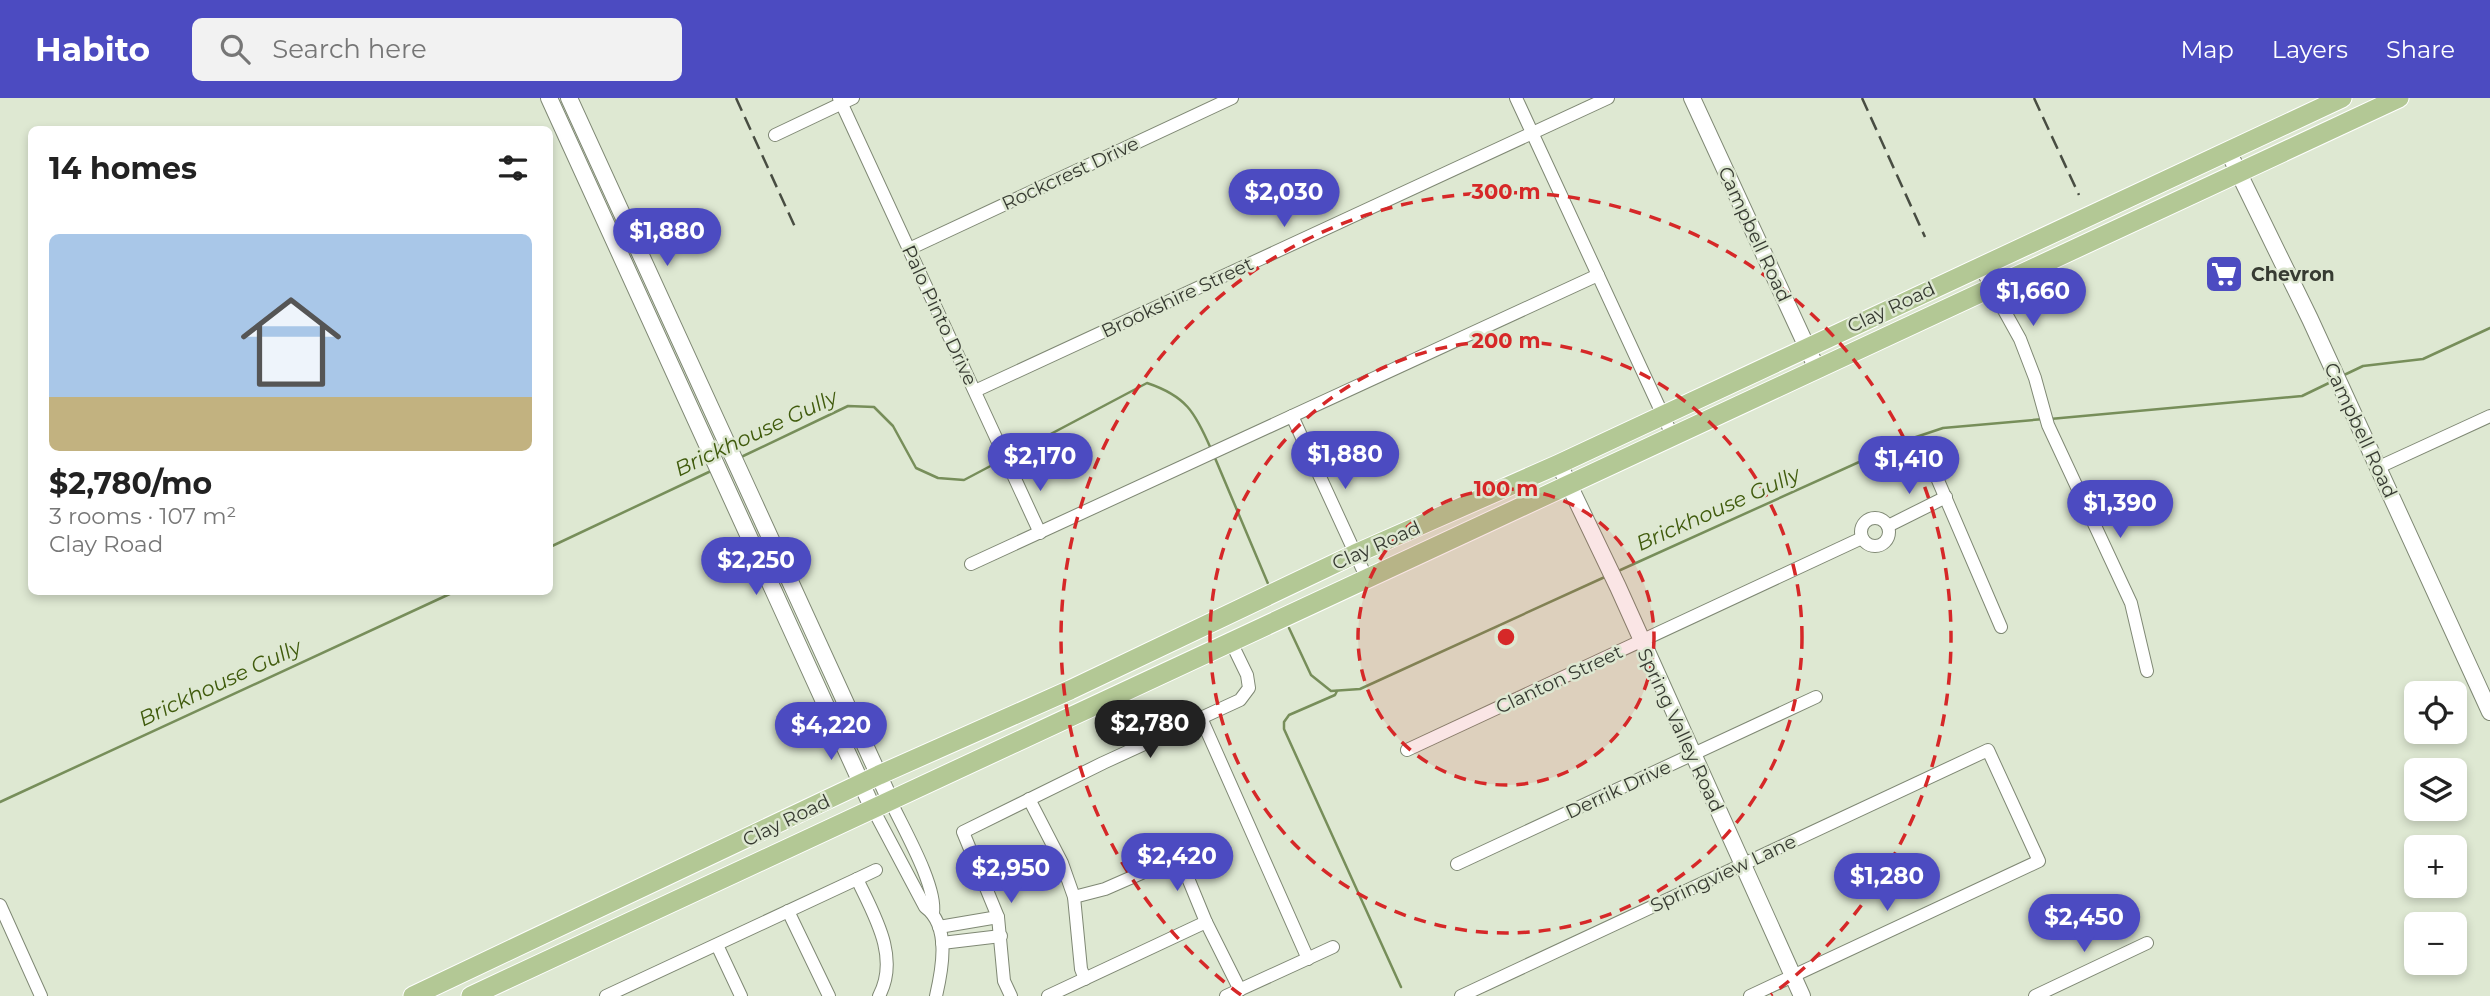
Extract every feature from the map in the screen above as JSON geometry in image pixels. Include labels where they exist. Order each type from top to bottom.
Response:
[{"type":"main road","name":"Clay Road","points":[[423,994],[879,775],[1070,690],[1355,554],[1559,464],[1979,265],[2342,98]]},
{"type":"main road","name":"Clay Road","points":[[471,996],[1231,642],[1368,581],[2241,171],[2377,103],[2399,98]]},
{"type":"main road","points":[[1926,290],[1931,316]]},
{"type":"main road","points":[[1070,690],[1078,713]]},
{"type":"main road","points":[[589,915],[598,937]]},
{"type":"street","points":[[550,98],[860,784],[882,806],[929,888],[942,943],[936,996]]},
{"type":"street","points":[[569,98],[879,775],[882,806],[925,907],[933,913]]},
{"type":"street","name":"Rockcrest Drive","points":[[909,248],[1232,98]]},
{"type":"street","points":[[1516,98],[1673,437]]},
{"type":"street","name":"Brookshire Street","points":[[975,391],[1608,98]]},
{"type":"street","name":"Campbell Road","points":[[1692,98],[1817,369]]},
{"type":"street","points":[[775,135],[844,100]]},
{"type":"street","name":"Palo Pinto Drive","points":[[844,100],[1040,533]]},
{"type":"street","name":"Campbell Road","points":[[2228,150],[2241,171],[2379,467],[2490,712]]},
{"type":"street","points":[[1979,265],[2020,339],[2048,425],[2131,603],[2147,671]]},
{"type":"street","points":[[971,564],[1598,275]]},
{"type":"street","points":[[1292,416],[1368,581]]},
{"type":"street","points":[[2379,467],[2490,416]]},
{"type":"street","points":[[1925,450],[2001,628]]},
{"type":"street","name":"Spring Valley Road","points":[[1559,464],[1618,587],[1802,996]]},
{"type":"street","points":[[725,486],[747,488]]},
{"type":"street","name":"Clanton Street","points":[[1888,526],[1945,497]]},
{"type":"street","name":"Clanton Street","points":[[1880,519],[1888,526],[1889,537],[1881,545],[1870,545],[1862,538],[1862,527],[1869,520],[1880,519]]},
{"type":"street","name":"Clanton Street","points":[[1407,750],[1862,538]]},
{"type":"street","points":[[784,612],[801,605]]},
{"type":"street","points":[[1011,996],[1004,981],[998,917],[963,832],[1240,700],[1249,688],[1247,674],[1231,642]]},
{"type":"street","name":"Derrik Drive","points":[[1457,863],[1816,697]]},
{"type":"street","points":[[1202,720],[1308,959]]},
{"type":"street","name":"Springview Lane","points":[[1461,996],[1988,750],[2039,861],[1793,976]]},
{"type":"street","points":[[1029,799],[1062,863],[1074,897],[1081,970],[1086,979]]},
{"type":"street","points":[[1074,897],[1104,889],[1169,861],[1184,866],[1206,922],[1240,990]]},
{"type":"street","points":[[607,996],[876,870]]},
{"type":"street","points":[[857,879],[883,935],[887,957],[885,985],[879,996]]},
{"type":"street","points":[[0,905],[41,996]]},
{"type":"street","points":[[789,911],[829,996]]},
{"type":"street","points":[[939,927],[998,917]]},
{"type":"street","points":[[1048,996],[1206,922]]},
{"type":"street","points":[[942,943],[1001,936]]},
{"type":"street","points":[[2035,996],[2147,943]]},
{"type":"street","points":[[717,945],[741,996]]},
{"type":"street","points":[[1226,996],[1333,947]]},
{"type":"street","points":[[1750,996],[1793,976]]},
{"type":"waterway","name":"Brickhouse Gully","points":[[2342,376],[2363,366],[2423,359],[2490,328]]},
{"type":"waterway","name":"Brickhouse Gully","points":[[2050,419],[2302,396],[2333,381]]},
{"type":"waterway","name":"Brickhouse Gully","points":[[1009,456],[1147,383],[1171,394],[1188,407],[1211,449]]},
{"type":"waterway","name":"Brickhouse Gully","points":[[739,458],[848,406],[874,407],[893,426],[916,468],[938,478],[964,480],[1000,461]]},
{"type":"waterway","name":"Brickhouse Gully","points":[[1616,572],[1910,439],[1943,428],[2044,419]]},
{"type":"waterway","name":"Brickhouse Gully","points":[[1215,458],[1269,586]]},
{"type":"waterway","name":"Brickhouse Gully","points":[[553,546],[711,471]]},
{"type":"waterway","name":"Brickhouse Gully","points":[[1289,628],[1311,675],[1331,691],[1360,689],[1607,576]]},
{"type":"waterway","name":"Brickhouse Gully","points":[[0,802],[448,595]]},
{"type":"waterway","points":[[1337,691],[1335,695],[1289,715],[1284,722],[1284,729],[1401,987]]},
{"type":"railway","points":[[736,98],[795,227]]},
{"type":"railway","points":[[1862,98],[1925,237]]},
{"type":"railway","points":[[2034,98],[2079,195]]},
{"type":"place","name":"Chevron","points":[[2224,274]]}]
